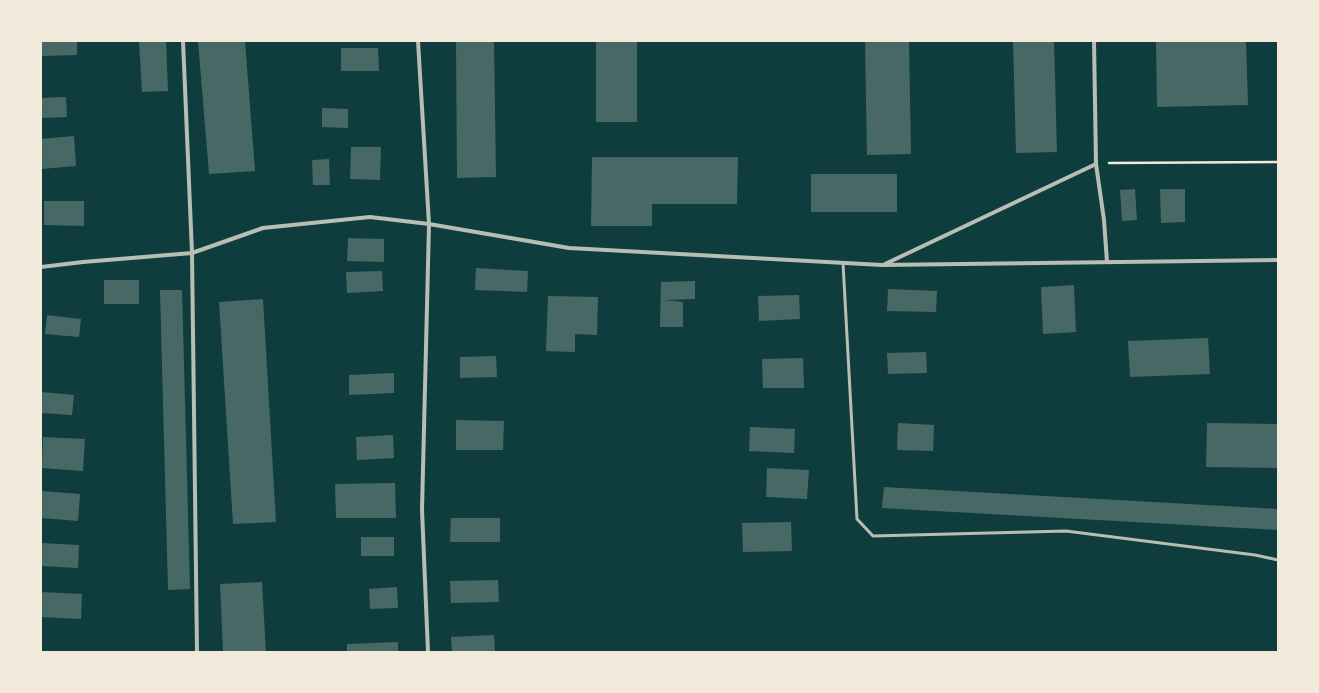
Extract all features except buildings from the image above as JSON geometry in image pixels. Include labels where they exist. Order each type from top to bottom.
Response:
[{"type":"street","points":[[183,41],[192,253],[197,652]]},
{"type":"street","points":[[418,41],[429,224],[422,510],[428,652]]},
{"type":"street","points":[[1094,41],[1096,164],[1104,220],[1107,262]]},
{"type":"street","points":[[882,265],[1096,164]]},
{"type":"street","points":[[41,267],[121,258],[192,253],[263,228],[370,217],[429,224],[569,248],[882,265],[1278,260]]},
{"type":"lane","points":[[843,263],[857,519],[873,536],[1066,532],[1255,555],[1278,560]]},
{"type":"path","points":[[1096,164],[1278,162]]}]
